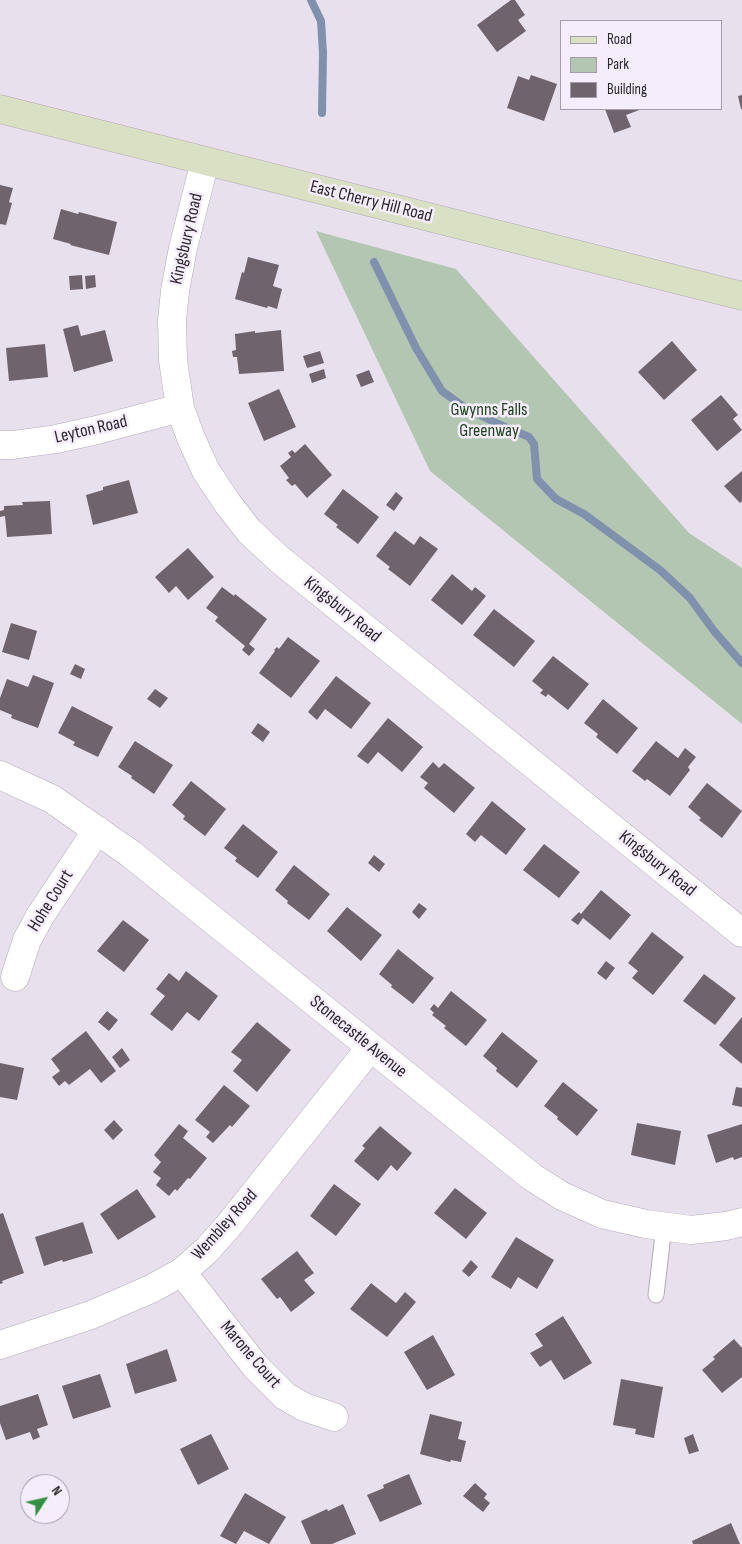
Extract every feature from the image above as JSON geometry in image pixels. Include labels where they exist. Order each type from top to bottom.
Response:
[{"type":"main road","name":"East Cherry Hill Road","points":[[0,109],[742,296]]},
{"type":"street","name":"Kingsbury Road","points":[[205,162],[174,291],[172,310],[173,360],[180,408],[191,438],[206,471],[228,504],[255,537],[279,559],[742,933]]},
{"type":"street","name":"Leyton Road","points":[[0,445],[56,439],[180,408]]},
{"type":"street","name":"Stonecastle Avenue","points":[[0,775],[52,799],[131,854],[532,1177],[562,1196],[602,1214],[646,1224],[691,1230],[742,1222]]},
{"type":"street","name":"Hohe Court","points":[[15,976],[27,940],[40,916],[97,830]]},
{"type":"street","name":"Wembley Road","points":[[0,1345],[91,1315],[151,1289],[182,1272],[207,1250],[230,1224],[370,1048]]},
{"type":"street","name":"Marone Court","points":[[182,1272],[255,1366],[285,1396],[304,1407],[334,1417]]},
{"type":"lane","points":[[656,1295],[664,1226]]},
{"type":"green space","name":"Gwynns Falls Greenway","points":[[316,231],[456,269],[689,533],[742,568],[742,724],[430,471]]},
{"type":"building","points":[[511,0],[515,0],[525,15],[518,20],[526,31],[497,52],[477,25]]},
{"type":"building","points":[[531,75],[557,84],[544,121],[507,108],[518,76],[529,80]]},
{"type":"building","points":[[742,95],[742,109],[741,109],[738,96]]},
{"type":"building","points":[[605,110],[639,110],[626,115],[631,127],[614,133]]},
{"type":"building","points":[[0,185],[13,188],[9,202],[12,203],[6,225],[0,224]]},
{"type":"building","points":[[61,209],[117,222],[109,255],[53,239]]},
{"type":"building","points":[[248,257],[279,265],[273,286],[282,289],[277,309],[235,299]]},
{"type":"building","points":[[82,275],[83,289],[70,290],[69,276]]},
{"type":"building","points":[[95,275],[96,287],[86,289],[85,276]]},
{"type":"building","points":[[78,325],[81,336],[105,330],[113,361],[74,372],[63,329]]},
{"type":"building","points":[[281,330],[284,371],[239,374],[237,357],[233,357],[232,351],[236,350],[235,334]]},
{"type":"building","points":[[672,341],[697,370],[664,400],[638,372]]},
{"type":"building","points":[[45,344],[48,377],[9,381],[6,348]]},
{"type":"building","points":[[320,351],[324,363],[307,368],[303,356]]},
{"type":"building","points":[[324,369],[326,378],[312,383],[309,374]]},
{"type":"building","points":[[369,370],[374,382],[361,387],[356,375]]},
{"type":"building","points":[[279,389],[296,427],[264,441],[248,403]]},
{"type":"building","points":[[721,395],[738,415],[733,419],[742,430],[717,451],[691,420]]},
{"type":"building","points":[[305,444],[332,475],[307,498],[295,484],[292,486],[286,480],[289,478],[280,466],[291,457],[288,453],[292,450],[295,453]]},
{"type":"building","points":[[742,471],[742,501],[740,503],[724,486]]},
{"type":"building","points":[[129,480],[138,513],[93,525],[86,495],[103,490],[103,487]]},
{"type":"building","points":[[343,489],[379,517],[358,544],[336,527],[338,525],[324,514]]},
{"type":"building","points":[[396,492],[403,498],[394,511],[386,505]]},
{"type":"building","points":[[50,501],[52,534],[7,537],[5,516],[0,517],[0,511],[4,510],[4,506],[23,505],[22,502]]},
{"type":"building","points":[[395,531],[414,545],[420,536],[438,549],[410,586],[388,569],[390,567],[376,556]]},
{"type":"building","points":[[188,548],[214,577],[188,600],[176,586],[169,593],[155,577]]},
{"type":"building","points":[[452,574],[472,591],[475,587],[486,596],[462,625],[431,600]]},
{"type":"building","points":[[222,587],[234,596],[235,594],[267,619],[249,644],[255,649],[249,656],[242,650],[245,646],[215,621],[218,617],[206,608]]},
{"type":"building","points":[[494,609],[535,641],[514,667],[473,635]]},
{"type":"building","points":[[11,623],[37,631],[29,660],[2,652]]},
{"type":"building","points":[[288,637],[320,661],[291,698],[259,673],[274,650],[277,647],[279,649]]},
{"type":"building","points":[[553,656],[589,684],[568,710],[548,694],[546,697],[540,693],[543,690],[532,681]]},
{"type":"building","points":[[75,664],[85,669],[81,679],[70,674]]},
{"type":"building","points":[[33,675],[54,683],[38,728],[11,718],[12,715],[0,710],[0,698],[7,679],[28,687]]},
{"type":"building","points":[[336,676],[371,703],[351,729],[325,709],[317,720],[308,712]]},
{"type":"building","points":[[155,689],[168,698],[160,708],[147,699]]},
{"type":"building","points":[[603,699],[638,728],[617,754],[596,737],[598,734],[584,723]]},
{"type":"building","points":[[72,706],[113,727],[98,757],[73,745],[75,742],[58,733]]},
{"type":"building","points":[[388,718],[423,747],[402,772],[378,752],[368,764],[357,756]]},
{"type":"building","points":[[258,723],[270,732],[263,742],[251,733]]},
{"type":"building","points":[[135,741],[173,765],[154,794],[118,767]]},
{"type":"building","points":[[656,741],[678,758],[685,748],[696,757],[688,767],[690,770],[670,796],[647,779],[645,781],[632,771]]},
{"type":"building","points":[[433,762],[439,768],[444,763],[475,788],[454,813],[424,788],[428,783],[420,777]]},
{"type":"building","points":[[191,781],[226,809],[205,836],[183,819],[185,816],[172,805]]},
{"type":"building","points":[[707,783],[742,811],[722,838],[699,820],[701,818],[688,807]]},
{"type":"building","points":[[492,801],[526,829],[506,855],[481,835],[475,842],[466,834]]},
{"type":"building","points":[[243,824],[278,852],[258,878],[235,861],[237,858],[224,848]]},
{"type":"building","points":[[544,844],[580,872],[559,898],[523,870]]},
{"type":"building","points":[[374,855],[385,864],[379,872],[368,863]]},
{"type":"building","points":[[294,865],[330,894],[309,920],[287,903],[288,901],[275,890]]},
{"type":"building","points":[[601,890],[631,915],[610,940],[583,918],[578,925],[571,920],[579,912],[581,914]]},
{"type":"building","points":[[419,903],[427,909],[419,919],[412,912]]},
{"type":"building","points":[[347,907],[382,935],[361,961],[327,931]]},
{"type":"building","points":[[123,920],[149,940],[124,972],[97,951]]},
{"type":"building","points":[[652,932],[684,957],[653,995],[632,978],[638,971],[628,963]]},
{"type":"building","points":[[398,949],[434,978],[413,1004],[391,987],[392,985],[379,974]]},
{"type":"building","points":[[606,961],[615,968],[606,980],[597,973]]},
{"type":"building","points":[[186,971],[218,996],[199,1021],[187,1012],[172,1031],[150,1014],[165,996],[156,989],[169,973],[179,981]]},
{"type":"building","points":[[704,974],[736,998],[715,1025],[683,1001]]},
{"type":"building","points":[[451,991],[487,1020],[466,1046],[444,1028],[446,1026],[432,1015],[434,1013],[430,1009],[434,1004],[438,1008]]},
{"type":"building","points":[[107,1011],[118,1020],[109,1031],[98,1022]]},
{"type":"building","points":[[742,1017],[742,1064],[719,1045]]},
{"type":"building","points":[[257,1022],[291,1050],[257,1092],[233,1071],[242,1060],[231,1052]]},
{"type":"building","points":[[86,1031],[116,1071],[101,1083],[90,1069],[69,1085],[65,1081],[59,1086],[52,1077],[60,1071],[51,1059]]},
{"type":"building","points":[[502,1032],[538,1061],[517,1088],[496,1071],[497,1068],[483,1056]]},
{"type":"building","points":[[122,1048],[130,1060],[120,1068],[112,1057]]},
{"type":"building","points":[[0,1063],[24,1068],[17,1100],[0,1097]]},
{"type":"building","points":[[563,1082],[598,1110],[577,1136],[544,1106]]},
{"type":"building","points":[[224,1085],[250,1106],[232,1127],[230,1125],[213,1143],[206,1137],[210,1132],[195,1120]]},
{"type":"building","points":[[736,1087],[742,1088],[742,1107],[732,1105]]},
{"type":"building","points":[[114,1120],[123,1130],[113,1140],[104,1130]]},
{"type":"building","points":[[637,1123],[681,1131],[675,1165],[631,1155]]},
{"type":"building","points":[[179,1124],[188,1131],[183,1138],[207,1158],[190,1179],[188,1178],[177,1191],[175,1189],[169,1196],[156,1185],[161,1178],[153,1172],[161,1162],[154,1155]]},
{"type":"building","points":[[742,1124],[742,1157],[734,1160],[733,1157],[716,1163],[707,1135]]},
{"type":"building","points":[[380,1126],[412,1153],[397,1171],[391,1165],[378,1181],[354,1161],[365,1148],[362,1146]]},
{"type":"building","points":[[334,1184],[361,1204],[336,1236],[310,1216]]},
{"type":"building","points":[[455,1188],[487,1213],[466,1239],[434,1213]]},
{"type":"building","points":[[137,1189],[156,1217],[118,1240],[100,1214]]},
{"type":"building","points":[[3,1213],[24,1273],[2,1281],[3,1283],[0,1284],[0,1214]]},
{"type":"building","points":[[83,1222],[93,1253],[44,1266],[35,1237]]},
{"type":"building","points":[[516,1237],[554,1260],[537,1289],[518,1277],[511,1289],[491,1277]]},
{"type":"building","points":[[297,1251],[314,1273],[304,1280],[315,1293],[291,1312],[280,1297],[277,1299],[261,1279]]},
{"type":"building","points":[[471,1260],[478,1267],[469,1277],[462,1271]]},
{"type":"building","points":[[371,1283],[396,1303],[405,1292],[416,1302],[387,1337],[350,1309]]},
{"type":"building","points":[[563,1316],[592,1363],[564,1380],[551,1360],[540,1367],[530,1353],[543,1346],[535,1334]]},
{"type":"building","points":[[433,1335],[455,1375],[427,1390],[404,1352]]},
{"type":"building","points":[[734,1339],[742,1348],[742,1377],[722,1393],[702,1370],[715,1359],[713,1357]]},
{"type":"building","points":[[167,1349],[177,1381],[135,1394],[126,1364]]},
{"type":"building","points":[[100,1374],[111,1407],[73,1419],[62,1386]]},
{"type":"building","points":[[621,1379],[663,1387],[654,1438],[635,1434],[636,1429],[613,1425]]},
{"type":"building","points":[[38,1394],[48,1425],[37,1429],[40,1437],[33,1440],[30,1432],[6,1440],[0,1423],[0,1406]]},
{"type":"building","points":[[430,1414],[462,1422],[458,1439],[466,1441],[461,1462],[451,1460],[450,1462],[420,1454]]},
{"type":"building","points":[[211,1434],[229,1469],[198,1485],[180,1449]]},
{"type":"building","points":[[693,1434],[699,1451],[689,1454],[684,1438]]},
{"type":"building","points":[[409,1474],[422,1504],[380,1522],[367,1495],[384,1488],[383,1485]]},
{"type":"building","points":[[475,1483],[487,1494],[484,1498],[490,1503],[483,1512],[463,1496]]},
{"type":"building","points":[[245,1493],[286,1517],[269,1544],[244,1531],[236,1544],[220,1536]]},
{"type":"building","points":[[343,1504],[356,1534],[332,1544],[311,1544],[301,1521]]},
{"type":"building","points":[[731,1523],[740,1544],[693,1544],[692,1541]]},
{"type":"waterway","points":[[311,0],[321,21],[323,53],[322,113]]},
{"type":"waterway","points":[[374,262],[416,348],[442,391],[464,407],[529,437],[534,444],[537,479],[556,499],[584,514],[660,570],[690,598],[714,631],[742,663]]}]
